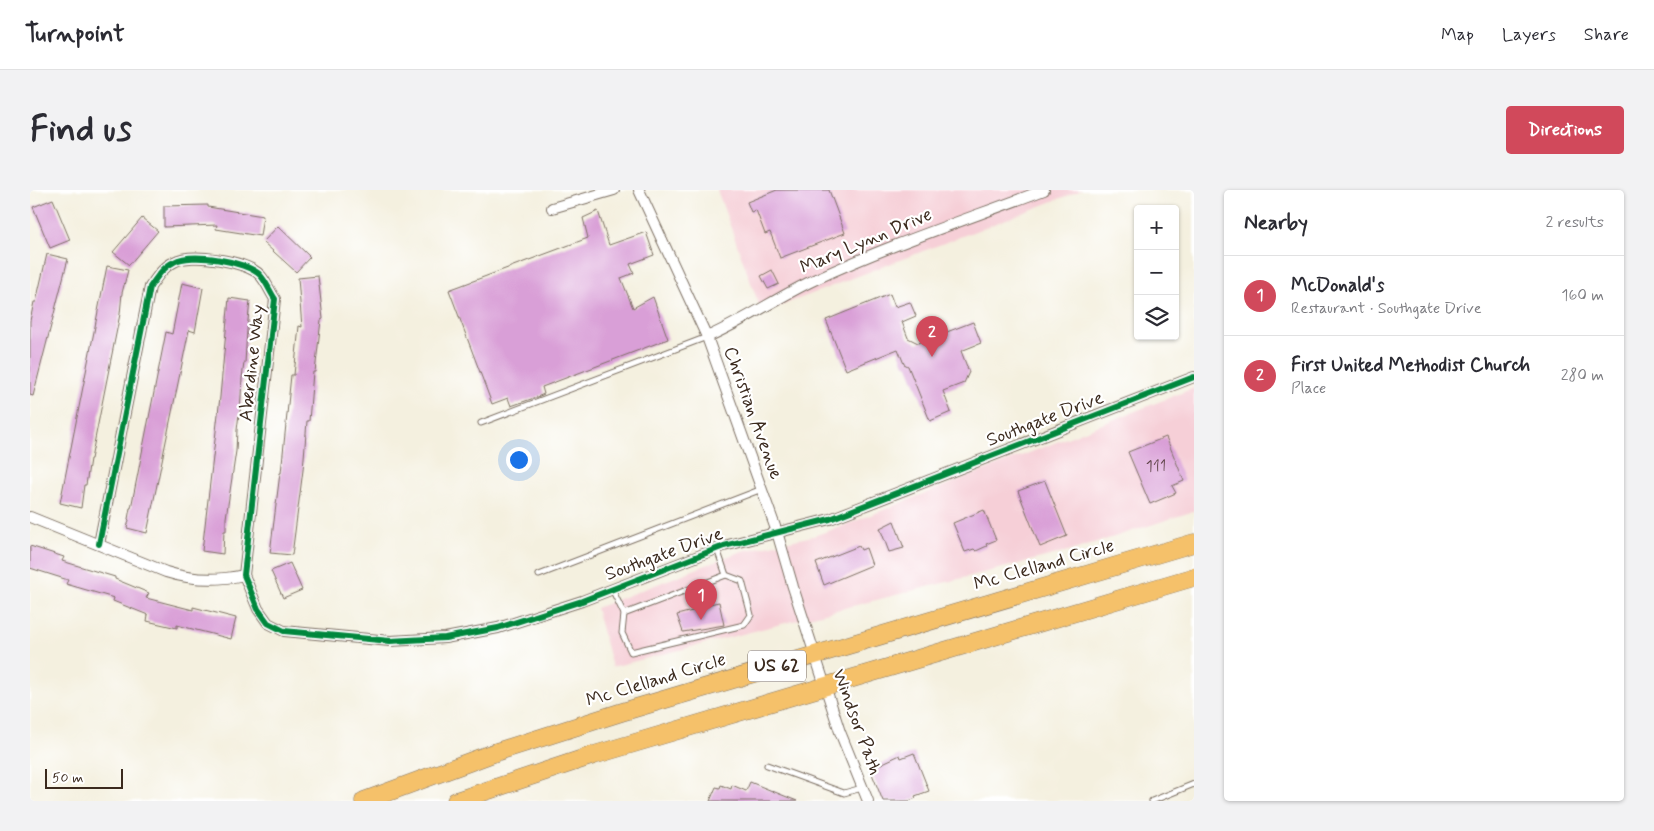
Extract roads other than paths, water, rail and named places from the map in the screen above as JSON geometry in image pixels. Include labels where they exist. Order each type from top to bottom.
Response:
[{"type":"highway","name":"Mc Clelland Circle","points":[[364,801],[520,744],[675,696],[1194,543]]},
{"type":"highway","name":"US 62","points":[[456,801],[586,757],[1194,577]]},
{"type":"street","points":[[552,208],[614,190]]},
{"type":"street","name":"Christian Avenue","points":[[639,190],[707,337],[777,532],[815,655]]},
{"type":"street","name":"Mary Lynn Drive","points":[[707,337],[732,326],[813,281],[858,261],[1044,190]]},
{"type":"street","name":"Aberdine Way","points":[[98,544],[150,287],[160,272],[174,261],[190,257],[220,260],[248,268],[260,275],[275,299],[244,575]]},
{"type":"street","name":"Southgate Drive","points":[[244,575],[258,609],[268,623],[284,631],[390,641],[445,638],[498,628],[612,589],[717,549],[830,519],[1194,377]]},
{"type":"street","points":[[30,517],[185,578],[212,579],[244,575]]},
{"type":"street","name":"Windsor Path","points":[[815,655],[840,732],[868,801]]},
{"type":"lane","points":[[481,423],[707,337]]},
{"type":"lane","points":[[539,575],[762,489]]},
{"type":"lane","points":[[717,549],[726,575]]},
{"type":"lane","points":[[612,589],[624,614],[622,633],[631,652],[744,625],[751,615],[742,581],[726,575],[624,614]]},
{"type":"lane","points":[[767,765],[844,793],[863,788]]},
{"type":"lane","points":[[1152,801],[1194,784]]},
{"type":"place","name":"First United Methodist Church","points":[[932,357]]},
{"type":"place","name":"McDonald's","points":[[701,620]]}]
